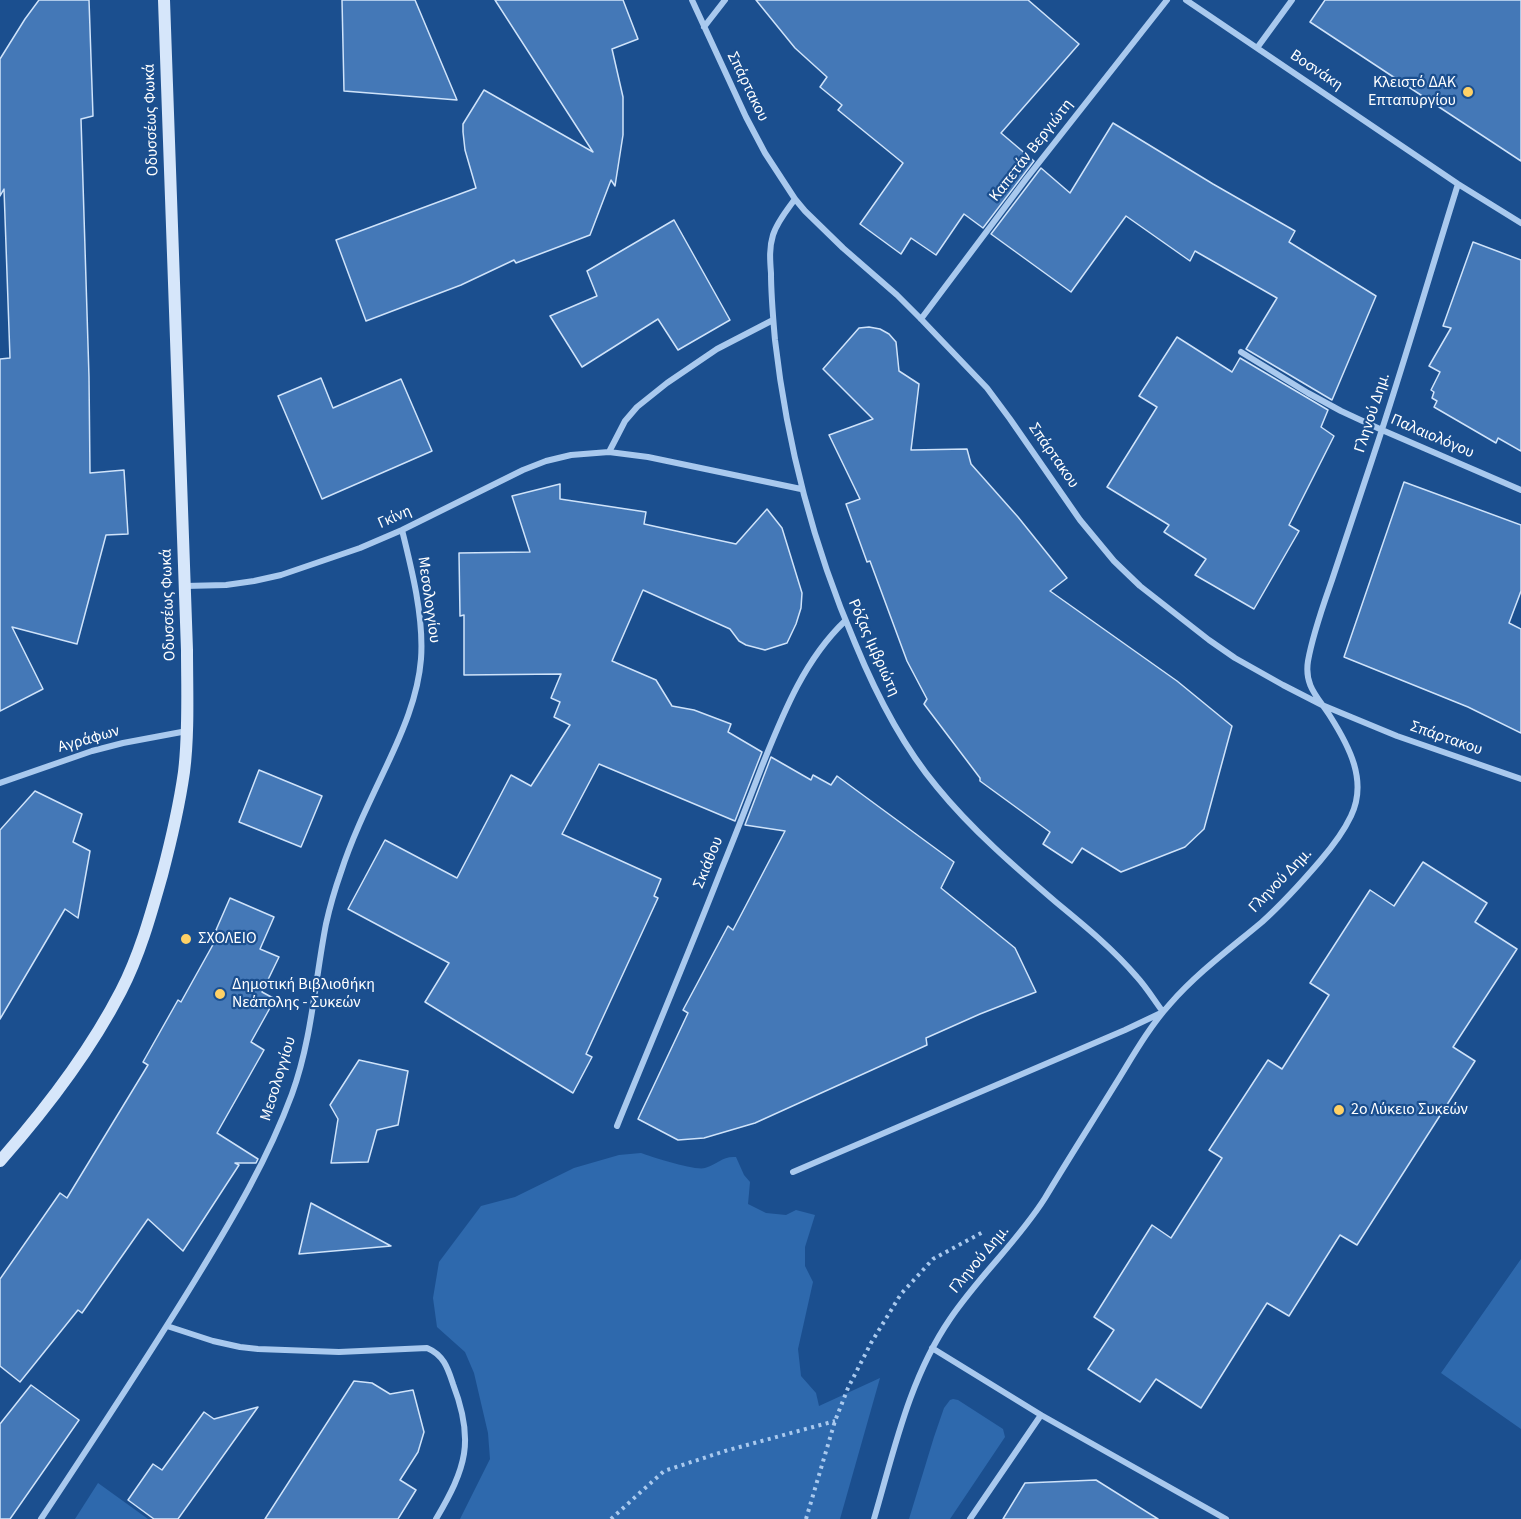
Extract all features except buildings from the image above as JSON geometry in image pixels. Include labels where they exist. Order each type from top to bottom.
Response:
[{"type":"street","name":"Οδυσσέως Φωκά","points":[[0,1161],[34,1122],[78,1061],[110,1010],[133,963],[144,937],[167,854],[182,787],[187,731],[188,650],[164,0]]},
{"type":"street","name":"Σπάρτακου","points":[[692,0],[765,153],[795,199],[843,248],[897,295],[987,388],[1080,520],[1131,578],[1227,652],[1262,674],[1322,705],[1397,736],[1521,779]]},
{"type":"street","points":[[704,27],[725,0]]},
{"type":"street","name":"Καπετάν Βεργιώτη","points":[[921,319],[1026,179],[1167,0]]},
{"type":"street","name":"Βοσνάκη","points":[[1186,0],[1458,184],[1521,223]]},
{"type":"street","points":[[1257,48],[1292,0]]},
{"type":"street","name":"Γληνού Δημ.","points":[[874,1519],[910,1396],[932,1348],[948,1321],[1034,1214],[1162,1012],[1189,983],[1266,918],[1296,888],[1338,838],[1351,816],[1358,790],[1356,769],[1330,716],[1309,684],[1307,667],[1319,618],[1382,430],[1458,184]]},
{"type":"street","name":"Ρόζας Ιμβριώτη","points":[[795,199],[775,228],[770,247],[773,320],[780,379],[801,489],[818,546],[863,663],[886,711],[913,756],[938,789],[971,826],[1005,858],[1097,937],[1127,966],[1140,980],[1162,1012]]},
{"type":"street","points":[[609,452],[625,421],[637,407],[667,383],[717,349],[773,320]]},
{"type":"street","name":"Παλαιολόγου","points":[[1241,351],[1308,393],[1382,430],[1521,490]]},
{"type":"street","name":"Γκίνη","points":[[185,586],[226,585],[281,575],[360,548],[402,530],[523,470],[571,455],[609,452],[668,460],[801,489]]},
{"type":"street","name":"Μεσολογγίου","points":[[41,1519],[167,1326],[244,1199],[282,1120],[303,1057],[327,922],[336,887],[357,829],[401,735],[415,694],[420,668],[421,634],[414,574],[402,530]]},
{"type":"street","name":"Σκιάθου","points":[[617,1126],[786,710],[816,654],[830,635],[845,621]]},
{"type":"street","name":"Αγράφων","points":[[0,783],[92,751],[187,731]]},
{"type":"street","points":[[793,1172],[1162,1012]]},
{"type":"street","points":[[167,1326],[213,1341],[258,1349],[339,1352],[427,1348],[434,1351],[446,1365],[455,1388],[464,1421],[465,1437],[465,1456],[461,1470],[436,1519]]},
{"type":"street","points":[[932,1348],[1041,1415],[1226,1519]]},
{"type":"street","points":[[970,1519],[1041,1415]]},
{"type":"path","points":[[806,1519],[835,1421],[858,1366],[901,1294],[933,1259],[984,1232]]},
{"type":"path","points":[[611,1519],[664,1471],[725,1451],[835,1421]]},
{"type":"shaded area","points":[[641,1153],[673,1163],[700,1168],[705,1168],[723,1159],[736,1157],[744,1175],[750,1182],[748,1204],[766,1213],[786,1215],[796,1210],[815,1215],[805,1247],[805,1266],[813,1282],[798,1349],[801,1376],[816,1393],[819,1406],[880,1378],[840,1519],[460,1519],[490,1459],[488,1433],[474,1373],[465,1352],[437,1327],[433,1298],[439,1262],[481,1206],[515,1197],[574,1168],[619,1155]]},
{"type":"shaded area","points":[[1521,1259],[1521,1429],[1441,1373]]},
{"type":"shaded area","points":[[953,1399],[1003,1429],[1005,1437],[950,1519],[909,1519],[944,1408]]},
{"type":"shaded area","points":[[98,1483],[148,1519],[75,1519]]},
{"type":"place","name":"Κλειστό ΔΑΚ Επταπυργίου","points":[[1468,92]]},
{"type":"place","name":"ΣΧΟΛΕΙΟ","points":[[186,939]]},
{"type":"place","name":"Δημοτική Βιβλιοθήκη Νεάπολης - Συκεών","points":[[220,994]]},
{"type":"place","name":"2ο Λύκειο Συκεών","points":[[1339,1110]]}]
